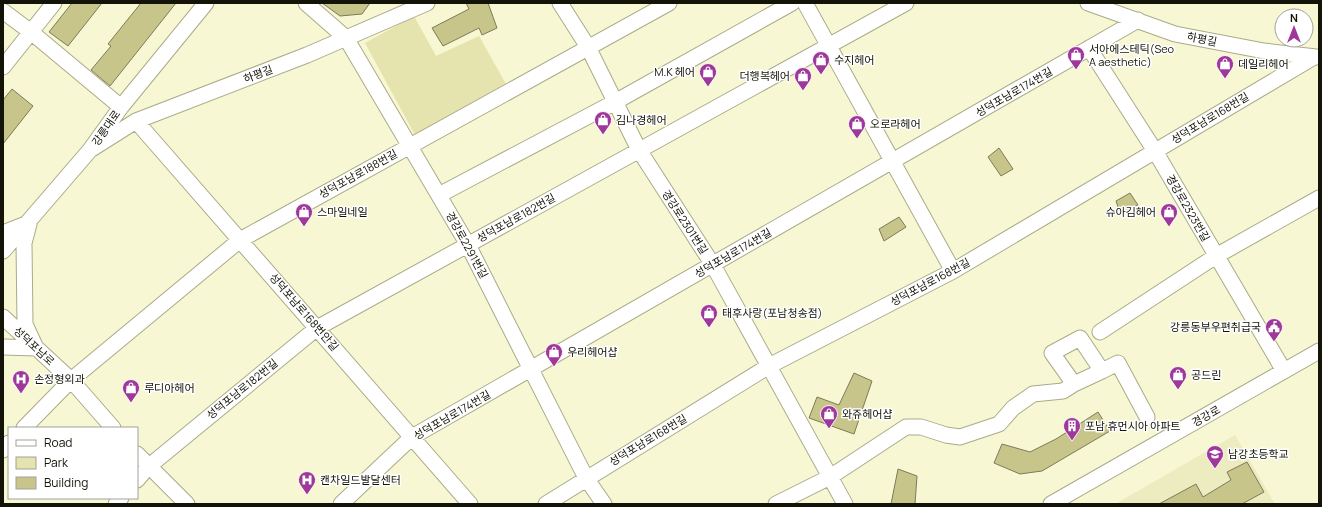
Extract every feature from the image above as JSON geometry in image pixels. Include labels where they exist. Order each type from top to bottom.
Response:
[{"type":"street","points":[[3,67],[54,3]]},
{"type":"street","name":"강릉대로","points":[[3,251],[29,223],[90,150],[121,107],[206,3]]},
{"type":"street","name":"경강로2291번길","points":[[306,3],[346,38],[468,245],[586,478],[604,504]]},
{"type":"street","name":"하평길","points":[[90,150],[136,121],[307,55],[427,3]]},
{"type":"street","name":"경강로2301번길","points":[[560,3],[588,48],[639,150],[713,265],[845,504]]},
{"type":"street","name":"성덕포남로188번길","points":[[25,427],[71,380],[240,240],[669,3]]},
{"type":"street","points":[[439,195],[615,102],[792,3]]},
{"type":"street","points":[[805,3],[830,45],[892,162],[953,271]]},
{"type":"street","name":"성덕포남로182번길","points":[[138,479],[148,467],[317,328],[906,3]]},
{"type":"street","name":"하평길","points":[[1088,3],[1175,34],[1264,51],[1317,56]]},
{"type":"street","points":[[3,11],[31,32],[121,107]]},
{"type":"street","name":"성덕포남로174번길","points":[[341,504],[412,437],[1138,20]]},
{"type":"street","name":"경강로2323번길","points":[[1089,48],[1155,151],[1284,371]]},
{"type":"street","name":"성덕포남로168번길","points":[[546,504],[769,366],[953,271],[1317,56]]},
{"type":"street","name":"성덕포남로168번안길","points":[[136,121],[470,504]]},
{"type":"street","points":[[1100,332],[1216,256],[1319,198]]},
{"type":"street","points":[[3,233],[29,223]]},
{"type":"street","points":[[3,347],[36,348],[25,324],[24,243],[29,223]]},
{"type":"street","name":"성덕포남로","points":[[3,317],[71,380],[112,427]]},
{"type":"street","points":[[1074,384],[1052,353],[1080,338],[1102,371]]},
{"type":"street","name":"경강로","points":[[1051,504],[1319,351]]},
{"type":"street","points":[[776,504],[830,477],[906,427],[921,426],[946,435],[960,437],[999,424],[1013,408],[1033,394],[1063,391],[1074,384],[1118,363],[1147,417]]},
{"type":"street","points":[[138,455],[148,467],[187,504]]},
{"type":"shaded area","name":"남강초등학교","points":[[1235,435],[1275,504],[1115,504]]},
{"type":"green space","points":[[414,16],[436,56],[479,36],[506,84],[415,135],[365,43]]},
{"type":"building","points":[[72,3],[102,3],[68,46],[49,32]]},
{"type":"building","points":[[141,3],[176,3],[110,86],[91,70],[111,46],[108,44]]},
{"type":"building","points":[[322,3],[370,3],[362,14],[340,16]]},
{"type":"building","points":[[466,3],[488,3],[497,28],[482,35],[479,28],[443,46],[432,28],[469,9]]},
{"type":"building","points":[[12,89],[33,106],[3,144],[3,100]]},
{"type":"building","points":[[999,148],[1013,169],[1001,176],[988,157]]},
{"type":"building","points":[[1130,193],[1138,205],[1120,213],[1116,201]]},
{"type":"building","points":[[899,217],[906,227],[884,241],[879,229]]},
{"type":"building","points":[[854,373],[872,381],[854,434],[809,418],[817,397],[839,405]]},
{"type":"building","name":"포남 휴먼시아 아파트","points":[[1098,412],[1110,431],[1042,471],[1020,474],[994,463],[1002,444],[1030,452],[1056,439]]},
{"type":"building","points":[[1247,462],[1264,492],[1242,504],[1159,504],[1196,484],[1203,497],[1231,480],[1227,472]]},
{"type":"building","points":[[898,469],[917,476],[915,504],[891,504]]},
{"type":"place","name":"서아에스테틱(Seo A aesthetic)","points":[[1076,70]]},
{"type":"place","name":"수지헤어","points":[[821,75]]},
{"type":"place","name":"데일리헤어","points":[[1225,79]]},
{"type":"place","name":"M.K 헤어","points":[[708,87]]},
{"type":"place","name":"더행복헤어","points":[[803,91]]},
{"type":"place","name":"김나경헤어","points":[[603,135]]},
{"type":"place","name":"오로라헤어","points":[[857,139]]},
{"type":"place","name":"스마일네일","points":[[304,227]]},
{"type":"place","name":"슈아김헤어","points":[[1169,227]]},
{"type":"place","name":"태후사랑(포남청송점)","points":[[709,328]]},
{"type":"place","name":"강릉동부우편취급국","points":[[1274,342]]},
{"type":"place","name":"우리헤어샵","points":[[554,367]]},
{"type":"place","name":"공드린","points":[[1178,390]]},
{"type":"place","name":"손정형외과","points":[[21,394]]},
{"type":"place","name":"루디아헤어","points":[[131,403]]},
{"type":"place","name":"와쥬헤어샵","points":[[829,429]]},
{"type":"place","name":"포남 휴먼시아 아파트","points":[[1072,441]]},
{"type":"place","name":"남강초등학교","points":[[1215,469]]},
{"type":"place","name":"캔차일드발달센터","points":[[307,495]]}]
